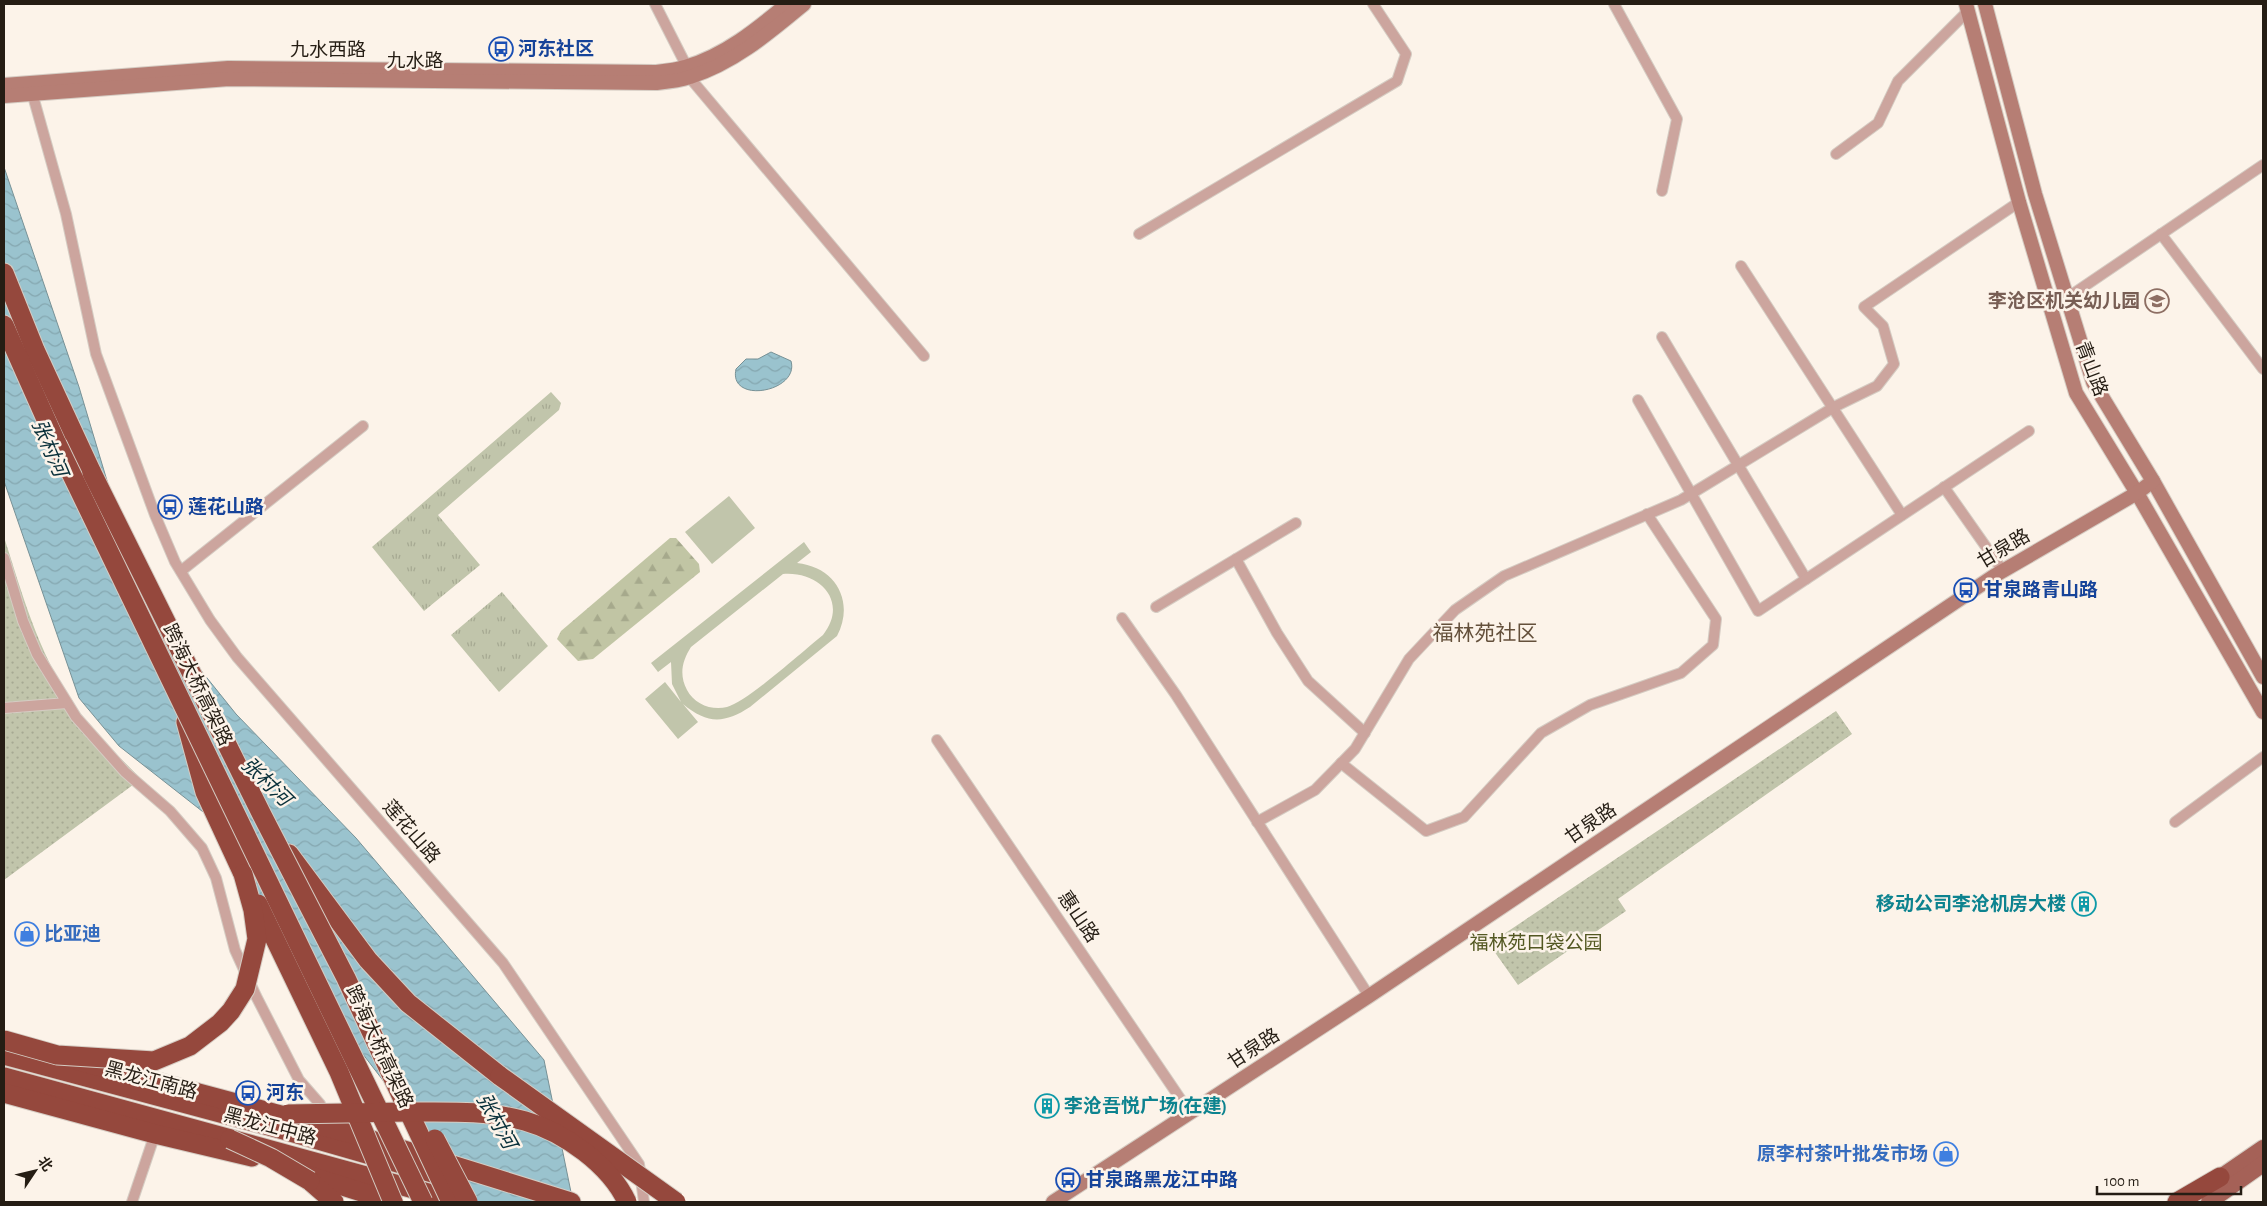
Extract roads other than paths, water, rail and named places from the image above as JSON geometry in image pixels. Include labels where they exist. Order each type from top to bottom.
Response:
[{"type":"highway","name":"跨海大桥高架路","points":[[4,272],[35,350],[92,473],[262,816],[346,978],[451,1202]]},
{"type":"highway","name":"跨海大桥高架路","points":[[4,325],[57,444],[182,706],[353,1054],[423,1202]]},
{"type":"highway","points":[[182,706],[205,792],[340,1072],[393,1202]]},
{"type":"highway","points":[[262,816],[330,912],[368,960],[408,1003],[471,1054],[676,1202]]},
{"type":"highway","points":[[57,1055],[154,1061],[190,1046],[220,1023],[231,1011],[245,990],[257,939],[253,910],[243,874]]},
{"type":"highway","points":[[346,978],[405,1081],[468,1202]]},
{"type":"highway","points":[[4,1040],[57,1055],[169,1078],[288,1114],[440,1112],[497,1115],[526,1121],[552,1132],[594,1161],[622,1192],[626,1202]]},
{"type":"highway","name":"黑龙江南路","points":[[4,1040],[356,1135],[571,1202]]},
{"type":"highway","name":"黑龙江中路","points":[[4,1056],[280,1129],[535,1202]]},
{"type":"highway","name":"黑龙江中路","points":[[4,1077],[461,1202]]},
{"type":"highway","points":[[4,1093],[154,1134],[262,1160],[336,1194],[393,1202]]},
{"type":"highway","points":[[230,1139],[271,1158],[336,1194]]},
{"type":"highway","points":[[2177,1202],[2220,1177]]},
{"type":"highway","points":[[404,1186],[447,1202]]},
{"type":"main road","name":"九水西路","points":[[31,90],[228,68],[688,72],[752,33],[787,4]]},
{"type":"main road","points":[[688,72],[758,42],[804,4]]},
{"type":"main road","name":"青山路","points":[[1985,4],[2036,194],[2093,382],[2153,481],[2263,677]]},
{"type":"main road","name":"青山路","points":[[1967,8],[2018,202],[2076,393],[2137,493],[2263,712]]},
{"type":"main road","points":[[4,85],[31,90]]},
{"type":"main road","points":[[4,96],[31,90]]},
{"type":"main road","name":"甘泉路","points":[[1053,1202],[1369,996],[2003,571],[2137,493],[2153,481]]},
{"type":"main road","points":[[2187,1202],[2263,1148]]},
{"type":"main road","points":[[2209,1202],[2263,1164]]},
{"type":"street","points":[[655,4],[688,72],[924,356]]},
{"type":"street","points":[[1139,234],[1397,81],[1406,54],[1373,4]]},
{"type":"street","points":[[1614,4],[1677,119],[1662,190]]},
{"type":"street","points":[[1836,154],[1878,123],[1898,81],[1967,8]]},
{"type":"street","name":"莲花山路","points":[[31,90],[66,214],[96,354],[155,515],[181,571],[210,620],[237,657],[503,963],[640,1164],[644,1202]]},
{"type":"street","points":[[2067,298],[2263,165]]},
{"type":"street","points":[[1257,822],[1315,790],[1355,750],[1409,659],[1455,610],[1504,576],[1691,493],[1834,408],[1877,386],[1894,364],[1882,326],[1864,306],[2018,202]]},
{"type":"street","points":[[2161,234],[2263,369]]},
{"type":"street","points":[[1741,266],[1902,515]]},
{"type":"street","points":[[1662,337],[1806,579]]},
{"type":"street","points":[[1638,400],[1758,611],[2029,431]]},
{"type":"street","points":[[181,571],[363,426]]},
{"type":"street","points":[[1944,487],[2003,571]]},
{"type":"street","points":[[1341,763],[1426,831],[1464,817],[1541,733],[1590,705],[1681,673],[1713,644],[1716,619],[1646,514]]},
{"type":"street","points":[[1156,607],[1296,522]]},
{"type":"street","points":[[4,558],[23,622],[36,654],[76,717],[125,772],[170,811],[202,848],[216,878],[236,950],[256,996],[299,1080],[320,1104],[322,1122],[332,1130]]},
{"type":"street","points":[[1236,559],[1278,634],[1308,681],[1365,733]]},
{"type":"street","points":[[1122,618],[1176,695],[1369,996]]},
{"type":"street","points":[[4,708],[67,703]]},
{"type":"street","name":"惠山路","points":[[937,740],[1190,1113]]},
{"type":"street","points":[[2175,822],[2263,756]]},
{"type":"street","points":[[132,1202],[154,1134]]},
{"type":"water","name":"张村河","points":[[4,167],[79,387],[134,571],[154,612],[236,714],[356,838],[544,1060],[573,1202],[466,1202],[431,1143],[244,899],[207,815],[119,746],[79,698],[4,481]]},
{"type":"water","points":[[771,352],[791,361],[791,372],[785,380],[775,387],[764,390],[752,390],[742,387],[736,380],[736,369],[746,359],[758,359]]},
{"type":"place","name":"河东社区","points":[[501,49]]},
{"type":"place","name":"李沧区机关幼儿园","points":[[2157,301]]},
{"type":"place","name":"莲花山路","points":[[170,507]]},
{"type":"place","name":"甘泉路青山路","points":[[1966,590]]},
{"type":"place","name":"移动公司李沧机房大楼","points":[[2084,904]]},
{"type":"place","name":"比亚迪","points":[[27,934]]},
{"type":"place","name":"河东","points":[[248,1093]]},
{"type":"place","name":"李沧吾悦广场(在建)","points":[[1047,1106]]},
{"type":"place","name":"原李村茶叶批发市场","points":[[1946,1154]]},
{"type":"place","name":"甘泉路黑龙江中路","points":[[1068,1180]]},
{"type":"district","name":"福林苑社区","points":[[1485,633]]},
{"type":"park label","name":"福林苑口袋公园","points":[[1536,943]]}]
